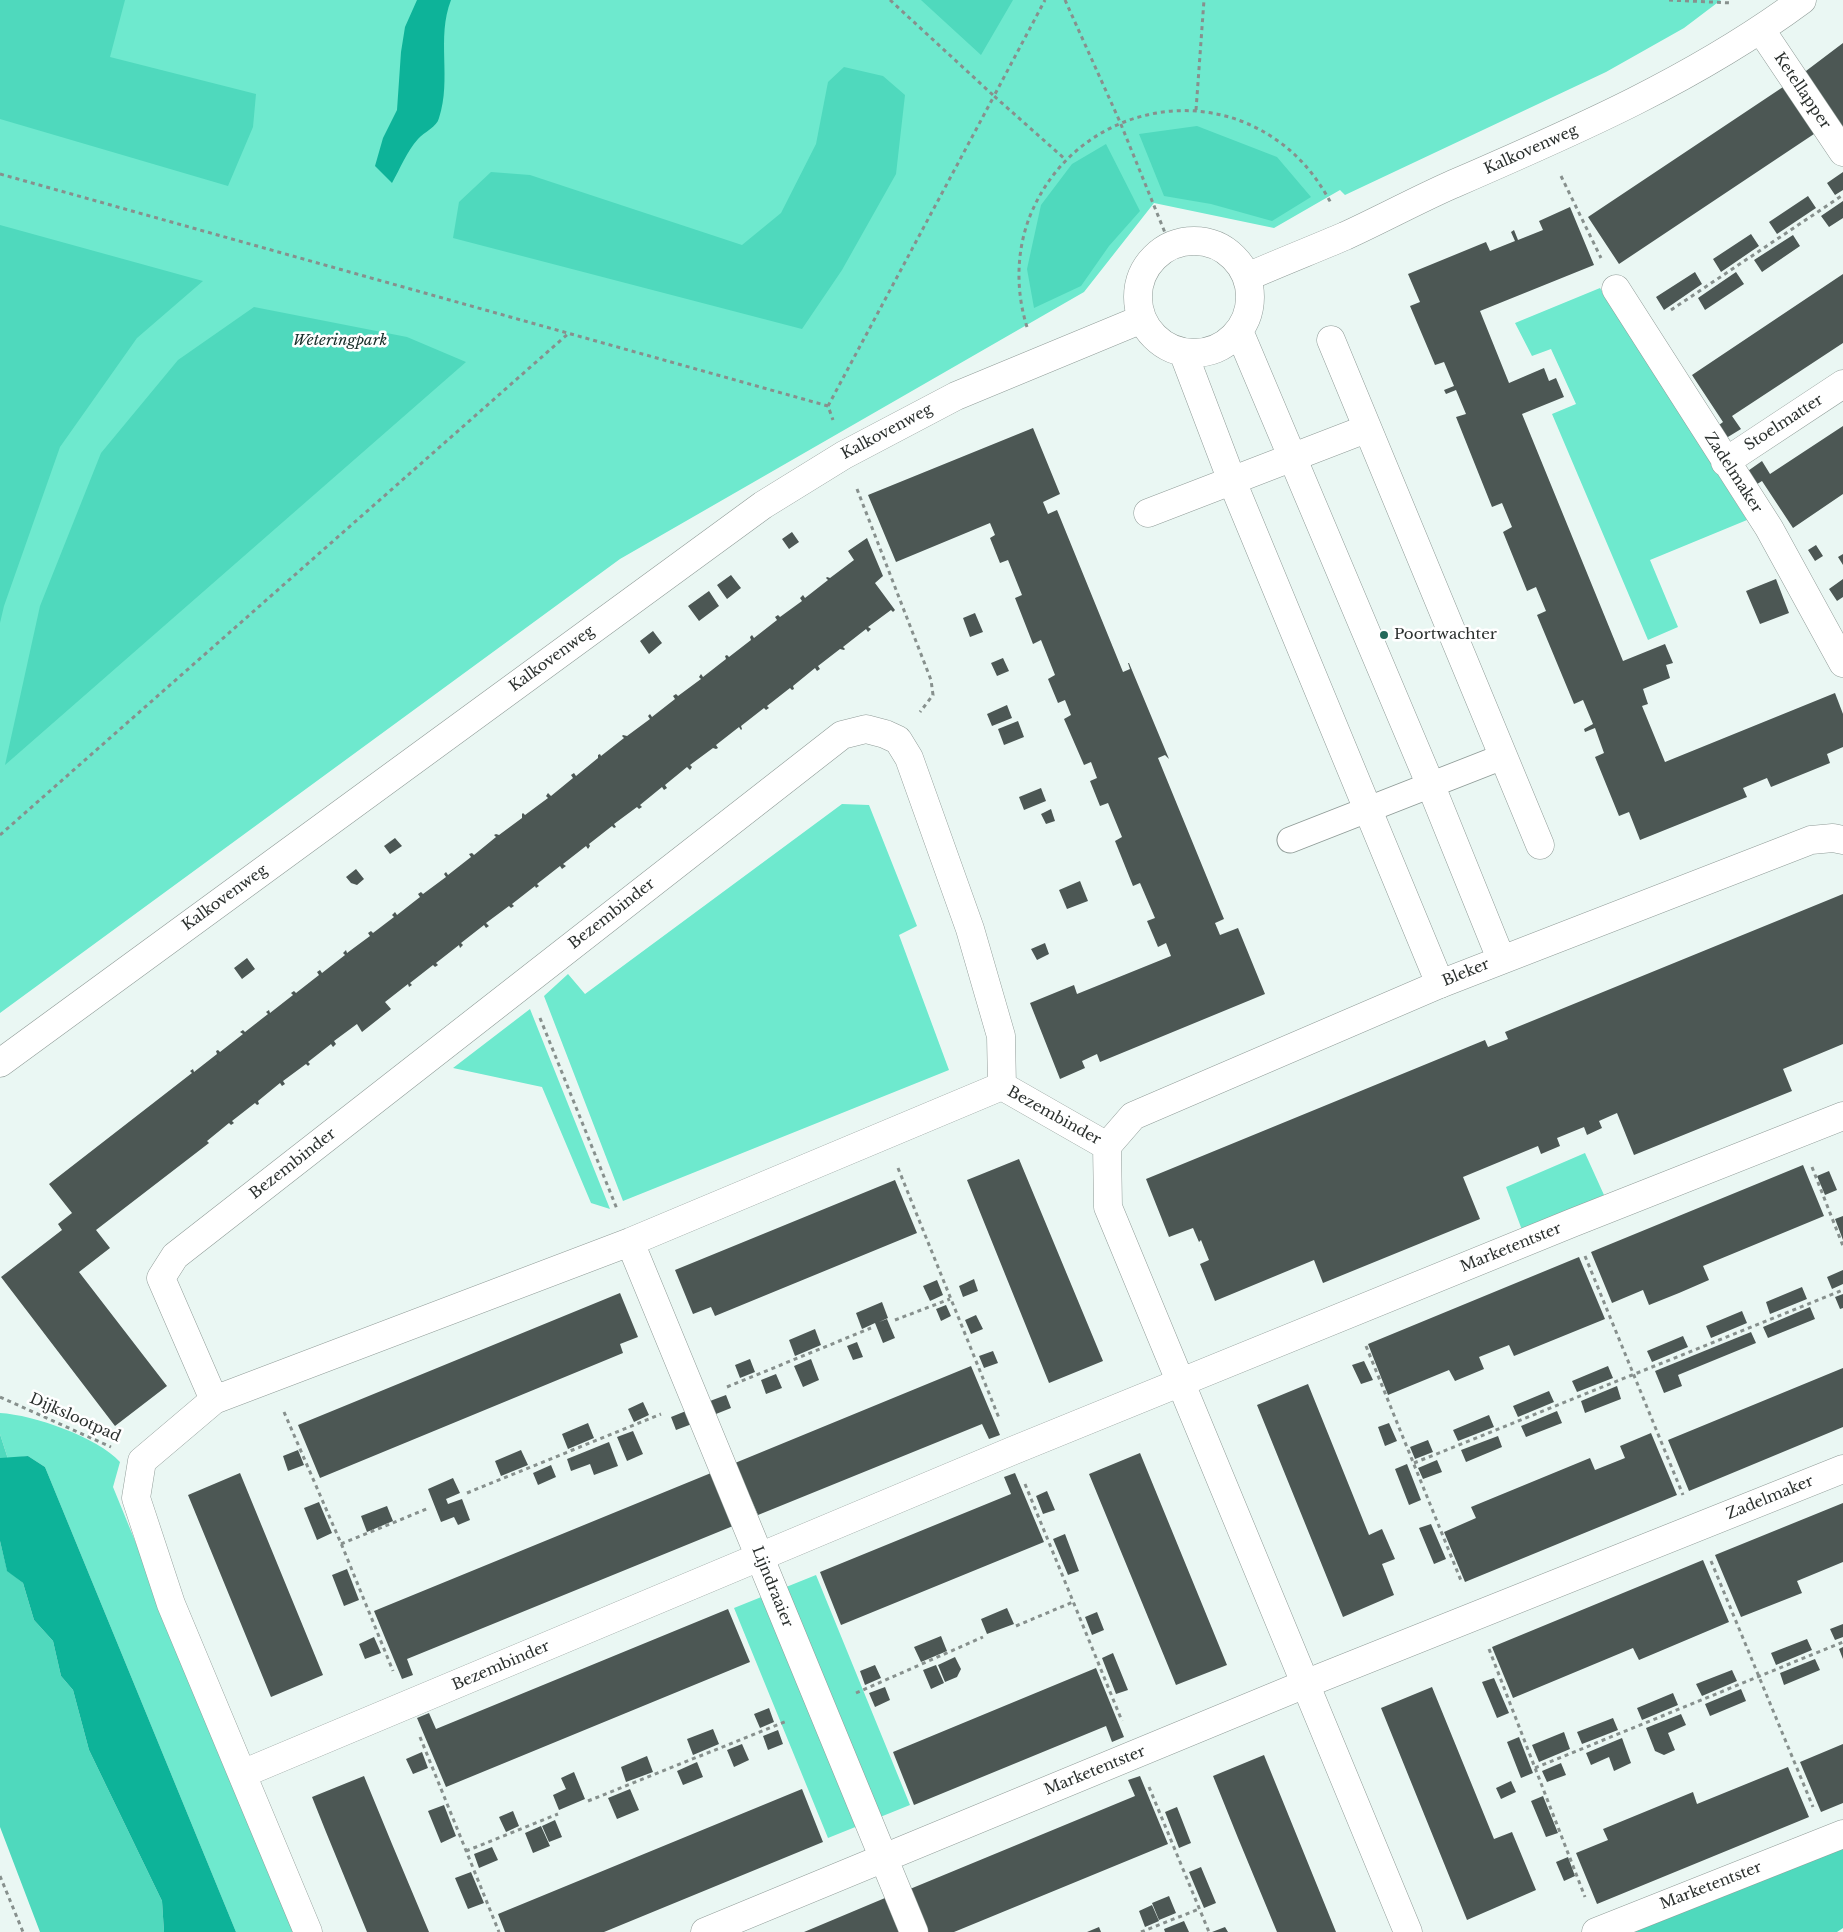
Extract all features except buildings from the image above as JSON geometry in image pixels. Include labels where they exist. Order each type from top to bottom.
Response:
[{"type":"street","name":"Kalkovenweg","points":[[1247,277],[1345,236],[1420,199],[1545,144],[1660,89],[1761,30],[1802,0]]},
{"type":"street","name":"Ketellapper","points":[[1761,30],[1843,152]]},
{"type":"street","points":[[1190,241],[1210,242],[1232,255],[1241,265],[1247,277],[1250,305],[1246,319],[1239,331],[1228,343],[1214,350],[1198,353],[1183,352],[1170,348],[1158,340],[1142,319],[1138,305],[1138,291],[1142,276],[1148,264],[1158,253],[1170,245],[1190,241]]},
{"type":"street","name":"Zadelmaker","points":[[1616,288],[1725,462],[1769,528],[1843,663]]},
{"type":"street","name":"Kalkovenweg","points":[[0,1063],[763,505],[844,454],[956,396],[1142,319]]},
{"type":"street","points":[[1239,331],[1431,786],[1501,959]]},
{"type":"street","points":[[1331,340],[1366,429],[1540,845]]},
{"type":"street","points":[[1183,352],[1232,481],[1440,984]]},
{"type":"street","name":"Stoelmatter","points":[[1725,462],[1843,384]]},
{"type":"street","points":[[1148,513],[1366,429]]},
{"type":"street","name":"Bezembinder","points":[[214,1400],[161,1278],[175,1256],[842,735],[866,729],[898,740],[909,758],[970,928],[1000,1036],[1002,1086]]},
{"type":"street","name":"Bleker","points":[[1107,1146],[1133,1116],[1440,984],[1811,840],[1833,838],[1843,840]]},
{"type":"street","name":"Bezembinder","points":[[142,1461],[214,1400],[630,1242],[1002,1086]]},
{"type":"street","name":"Bezembinder","points":[[1002,1086],[1107,1146]]},
{"type":"street","name":"Marketentster","points":[[760,1557],[1180,1382],[1581,1219],[1843,1116]]},
{"type":"street","points":[[1107,1146],[1108,1207],[1408,1932]]},
{"type":"street","name":"Lijndraaier","points":[[630,1242],[914,1932]]},
{"type":"street","points":[[142,1461],[136,1498],[171,1604],[308,1932]]},
{"type":"street","name":"Zadelmaker","points":[[1696,1528],[1843,1469]]},
{"type":"street","name":"Marketentster","points":[[884,1859],[1306,1684],[1696,1528]]},
{"type":"street","name":"Bezembinder","points":[[242,1774],[760,1557]]},
{"type":"street","name":"Marketentster","points":[[1597,1931],[1835,1838]]},
{"type":"street","points":[[705,1932],[884,1859]]},
{"type":"lane","points":[[1290,840],[1502,757]]},
{"type":"path","points":[[890,0],[1066,160]]},
{"type":"path","points":[[898,740],[933,695],[931,680],[844,454],[828,406],[1044,0]]},
{"type":"path","points":[[1065,0],[1120,122],[1170,245]]},
{"type":"path","points":[[1196,110],[1204,0]]},
{"type":"path","points":[[1669,0],[1733,3]]},
{"type":"path","points":[[1039,361],[1024,315],[1019,291],[1019,267],[1027,221],[1037,198],[1050,178],[1066,160],[1100,132],[1120,122],[1170,110],[1196,110],[1225,116],[1253,126],[1278,140],[1300,160],[1319,182],[1334,208],[1345,236]]},
{"type":"path","points":[[1545,144],[1616,288]]},
{"type":"path","points":[[0,174],[828,406]]},
{"type":"path","points":[[1642,329],[1843,195]]},
{"type":"path","points":[[0,834],[570,333]]},
{"type":"path","points":[[525,982],[630,1242]]},
{"type":"path","points":[[1799,1134],[1843,1246]]},
{"type":"path","points":[[885,1136],[1135,1755],[1209,1932]]},
{"type":"path","points":[[1414,1463],[1843,1290]]},
{"type":"path","points":[[895,1320],[951,1299]]},
{"type":"path","points":[[467,1493],[871,1328]]},
{"type":"path","points":[[270,1379],[341,1544],[500,1932]]},
{"type":"path","name":"Dijkslootpad","points":[[0,1396],[142,1461]]},
{"type":"path","points":[[341,1544],[429,1508]]},
{"type":"path","points":[[1016,1626],[1073,1602]]},
{"type":"path","points":[[1535,1768],[1843,1642]]},
{"type":"path","points":[[466,1851],[558,1814]]},
{"type":"path","points":[[0,1876],[23,1932]]},
{"type":"path","points":[[1141,1932],[1199,1909]]},
{"type":"green space","name":"Weteringpark","points":[[0,0],[1721,0],[1684,28],[1606,72],[1345,195],[1340,190],[1274,228],[1154,203],[1084,292],[620,559],[0,1013]]},
{"type":"green space","points":[[0,0],[125,0],[110,57],[256,94],[253,127],[228,186],[0,119]]},
{"type":"green space","points":[[921,0],[1013,0],[981,55]]},
{"type":"green space","points":[[844,67],[883,76],[905,95],[896,174],[842,270],[802,329],[453,238],[459,202],[491,172],[530,175],[742,245],[781,213],[816,144],[828,82]]},
{"type":"green space","points":[[1197,126],[1277,157],[1311,197],[1272,221],[1211,204],[1164,196],[1139,134]]},
{"type":"green space","points":[[1106,144],[1140,211],[1109,246],[1081,286],[1034,308],[1027,269],[1041,205],[1072,164]]},
{"type":"green space","points":[[0,225],[203,281],[137,338],[60,447],[4,606],[0,623]]},
{"type":"green space","points":[[1600,288],[1747,520],[1650,560],[1678,627],[1648,640],[1552,414],[1576,404],[1551,349],[1532,356],[1515,323]]},
{"type":"green space","points":[[254,307],[407,337],[466,362],[5,765],[40,606],[101,453],[178,360]]},
{"type":"green space","points":[[842,804],[869,805],[917,926],[899,935],[949,1070],[623,1201],[544,996],[568,974],[585,994]]},
{"type":"green space","points":[[530,1009],[610,1209],[591,1203],[542,1087],[453,1068]]},
{"type":"green space","points":[[1585,1153],[1604,1195],[1522,1230],[1506,1187]]},
{"type":"green space","points":[[0,1413],[30,1418],[64,1429],[96,1444],[120,1462],[113,1487],[295,1932],[236,1932],[45,1467],[28,1456],[8,1459],[0,1434]]},
{"type":"green space","points":[[0,1434],[8,1459],[0,1458]]},
{"type":"green space","points":[[0,1541],[7,1570],[23,1583],[34,1620],[53,1641],[61,1676],[73,1690],[89,1750],[162,1901],[164,1932],[40,1932],[0,1827]]},
{"type":"green space","points":[[816,1575],[910,1805],[828,1838],[734,1608]]},
{"type":"green space","points":[[1843,1845],[1843,1928],[1837,1932],[1625,1932]]},
{"type":"shaded area","points":[[417,0],[451,0],[445,29],[443,103],[438,121],[414,144],[392,183],[375,166],[383,138],[397,110],[401,52],[405,27]]},
{"type":"shaded area","points":[[28,1456],[45,1467],[236,1932],[164,1932],[162,1901],[89,1750],[73,1690],[61,1676],[53,1641],[34,1620],[23,1583],[7,1571],[0,1541],[0,1458]]},
{"type":"place","name":"Poortwachter","points":[[1384,635]]}]
